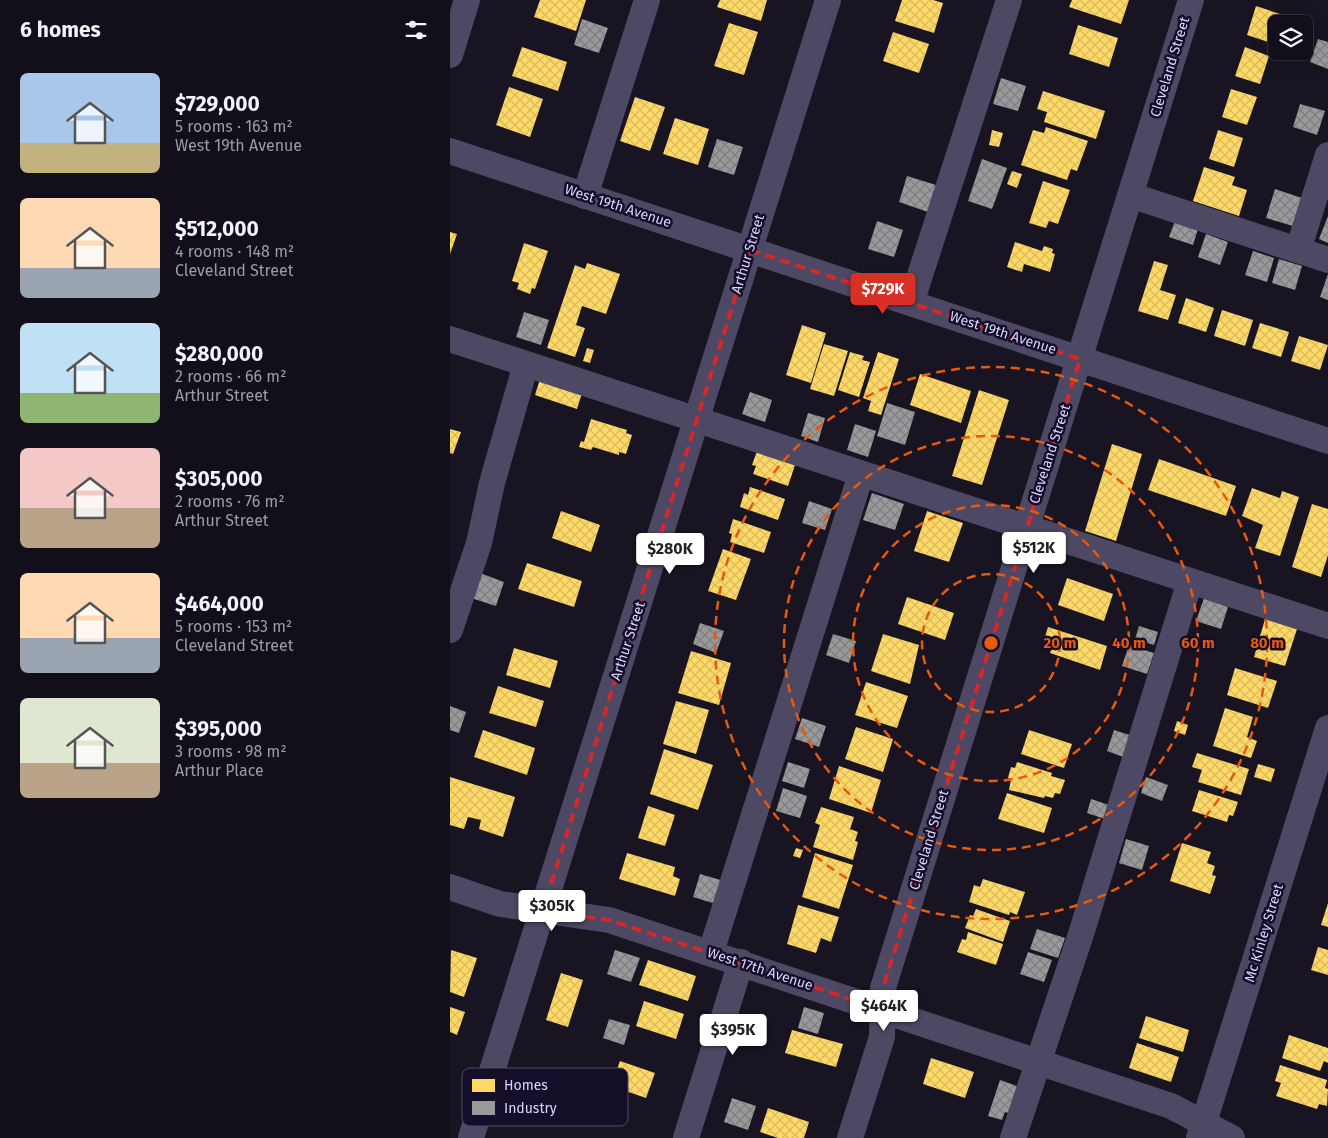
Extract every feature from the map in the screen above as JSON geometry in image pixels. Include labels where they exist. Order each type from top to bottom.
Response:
[{"type":"street","points":[[450,55],[467,0]]},
{"type":"street","points":[[585,196],[647,0]]},
{"type":"street","name":"Arthur Street","points":[[493,1068],[698,420],[828,0]]},
{"type":"street","points":[[911,303],[1009,0]]},
{"type":"street","name":"Cleveland Street","points":[[850,1138],[882,1037],[883,988],[1191,0]]},
{"type":"street","name":"West 19th Avenue","points":[[450,151],[1328,441]]},
{"type":"street","points":[[1298,250],[1328,155]]},
{"type":"street","points":[[1130,195],[1328,260]]},
{"type":"street","points":[[450,339],[1328,626]]},
{"type":"street","points":[[450,630],[479,543],[492,482],[526,364]]},
{"type":"street","points":[[711,952],[862,474]]},
{"type":"street","points":[[1013,1138],[1081,934],[1190,581]]},
{"type":"street","name":"Mc Kinley Street","points":[[1202,1131],[1328,728]]},
{"type":"street","name":"West 17th Avenue","points":[[450,887],[500,904],[609,920],[711,952],[1172,1106],[1202,1131],[1232,1138]]},
{"type":"street","points":[[686,1138],[741,962]]},
{"type":"street","name":"Arthur Street","points":[[471,1138],[475,1126]]},
{"type":"highlighted area","points":[[750,250],[1080,359],[883,988],[881,1009],[609,920],[543,910]]},
{"type":"building: Homes","points":[[540,0],[586,0],[576,31],[534,17]]},
{"type":"building: Homes","points":[[720,0],[767,0],[761,21],[717,7]]},
{"type":"building: Homes","points":[[902,0],[933,0],[943,3],[934,33],[895,21]]},
{"type":"building: Homes","points":[[1072,0],[1129,0],[1121,24],[1069,7]]},
{"type":"building: Homes","points":[[1256,6],[1283,15],[1268,15],[1268,42],[1247,35]]},
{"type":"building: Homes","points":[[729,23],[758,32],[744,75],[714,66]]},
{"type":"building: Homes","points":[[1078,25],[1118,38],[1109,67],[1069,54]]},
{"type":"building: Homes","points":[[893,32],[929,44],[919,73],[883,61]]},
{"type":"building: Homes","points":[[522,47],[567,62],[558,91],[512,76]]},
{"type":"building: Homes","points":[[1245,47],[1268,56],[1260,84],[1235,76]]},
{"type":"building: Homes","points":[[509,87],[543,99],[530,137],[496,125]]},
{"type":"building: Homes","points":[[1231,89],[1257,97],[1247,125],[1222,117]]},
{"type":"building: Homes","points":[[1043,91],[1105,111],[1096,139],[1044,122],[1047,112],[1037,109]]},
{"type":"building: Homes","points":[[635,97],[665,107],[650,151],[620,141]]},
{"type":"building: Homes","points":[[675,118],[709,129],[698,165],[663,154]]},
{"type":"building: Homes","points":[[1046,127],[1088,141],[1077,171],[1071,169],[1067,180],[1021,165],[1033,130],[1044,133]]},
{"type":"building: Homes","points":[[992,130],[1003,133],[999,147],[989,145]]},
{"type":"building: Homes","points":[[1218,130],[1243,138],[1234,167],[1209,159]]},
{"type":"building: Homes","points":[[1204,167],[1235,177],[1232,185],[1247,190],[1239,216],[1193,201]]},
{"type":"building: Homes","points":[[1012,171],[1022,174],[1017,188],[1007,184]]},
{"type":"building: Homes","points":[[1043,181],[1070,190],[1058,224],[1049,221],[1046,228],[1029,223]]},
{"type":"building: Homes","points":[[450,232],[457,234],[450,254]]},
{"type":"building: Homes","points":[[1015,242],[1042,251],[1044,246],[1053,249],[1052,253],[1055,254],[1050,272],[1024,264],[1022,272],[1007,267]]},
{"type":"building: Homes","points":[[524,243],[548,251],[535,289],[532,288],[530,294],[517,289],[519,283],[512,281]]},
{"type":"building: Homes","points":[[1154,261],[1168,265],[1160,290],[1176,295],[1168,320],[1138,311]]},
{"type":"building: Homes","points":[[587,263],[620,274],[606,314],[582,306],[576,325],[585,328],[575,357],[547,348],[575,265],[585,269]]},
{"type":"building: Homes","points":[[1186,298],[1214,308],[1206,332],[1178,323]]},
{"type":"building: Homes","points":[[1222,310],[1253,320],[1245,346],[1214,336]]},
{"type":"building: Homes","points":[[1260,323],[1289,332],[1281,357],[1252,348]]},
{"type":"building: Homes","points":[[802,325],[826,333],[811,383],[786,375]]},
{"type":"building: Homes","points":[[1299,336],[1328,345],[1320,370],[1291,361]]},
{"type":"building: Homes","points":[[824,344],[848,351],[834,396],[810,389]]},
{"type":"building: Homes","points":[[587,348],[594,350],[590,363],[583,361]]},
{"type":"building: Homes","points":[[850,352],[864,356],[862,360],[870,362],[859,397],[838,390]]},
{"type":"building: Homes","points":[[878,352],[899,359],[881,415],[868,411],[871,401],[863,398]]},
{"type":"building: Homes","points":[[920,374],[971,391],[961,423],[910,405]]},
{"type":"building: Homes","points":[[541,376],[583,390],[577,409],[535,395]]},
{"type":"building: Homes","points":[[979,390],[1009,400],[982,485],[952,476]]},
{"type":"building: Homes","points":[[591,419],[627,430],[626,433],[632,435],[626,454],[619,452],[619,455],[593,447],[591,450],[579,447],[581,441],[584,442]]},
{"type":"building: Homes","points":[[450,429],[461,432],[453,454],[450,453]]},
{"type":"building: Homes","points":[[1112,444],[1142,454],[1116,541],[1085,531]]},
{"type":"building: Homes","points":[[757,451],[795,465],[788,486],[753,474],[756,466],[752,465]]},
{"type":"building: Homes","points":[[1159,459],[1236,486],[1226,516],[1148,490]]},
{"type":"building: Homes","points":[[750,487],[785,499],[778,520],[740,507],[744,493],[748,495]]},
{"type":"building: Homes","points":[[1252,488],[1280,498],[1282,491],[1299,497],[1280,556],[1255,548],[1263,525],[1242,516]]},
{"type":"building: Homes","points":[[1312,504],[1328,509],[1328,555],[1321,577],[1292,567]]},
{"type":"building: Homes","points":[[561,511],[600,525],[591,552],[552,538]]},
{"type":"building: Homes","points":[[927,511],[963,523],[949,562],[914,551]]},
{"type":"building: Homes","points":[[733,519],[771,532],[764,553],[730,542],[732,534],[729,533]]},
{"type":"building: Homes","points":[[723,549],[751,559],[736,600],[708,591]]},
{"type":"building: Homes","points":[[527,563],[582,581],[574,607],[518,589]]},
{"type":"building: Homes","points":[[1067,578],[1113,594],[1104,621],[1058,605]]},
{"type":"building: Homes","points":[[907,597],[954,613],[945,640],[898,624]]},
{"type":"building: Homes","points":[[1265,619],[1297,629],[1285,666],[1254,657]]},
{"type":"building: Homes","points":[[1048,627],[1107,646],[1100,670],[1050,653],[1051,650],[1046,649],[1049,641],[1044,640]]},
{"type":"building: Homes","points":[[883,634],[919,645],[910,684],[871,671]]},
{"type":"building: Homes","points":[[514,648],[558,661],[550,688],[506,675]]},
{"type":"building: Homes","points":[[691,651],[731,663],[719,705],[678,693]]},
{"type":"building: Homes","points":[[1235,668],[1277,681],[1268,708],[1227,695]]},
{"type":"building: Homes","points":[[866,682],[908,696],[897,728],[855,715]]},
{"type":"building: Homes","points":[[498,686],[544,701],[536,727],[489,713]]},
{"type":"building: Homes","points":[[676,701],[709,710],[696,754],[663,744]]},
{"type":"building: Homes","points":[[1225,708],[1253,717],[1247,737],[1257,741],[1251,758],[1213,746]]},
{"type":"building: Homes","points":[[1177,721],[1188,725],[1185,735],[1174,731]]},
{"type":"building: Homes","points":[[856,727],[893,739],[883,772],[845,759]]},
{"type":"building: Homes","points":[[483,730],[535,748],[527,775],[474,757]]},
{"type":"building: Homes","points":[[1029,730],[1072,744],[1064,768],[1021,754]]},
{"type":"building: Homes","points":[[664,749],[713,765],[698,810],[650,794]]},
{"type":"building: Homes","points":[[1197,753],[1249,769],[1241,795],[1198,782],[1202,770],[1192,767]]},
{"type":"building: Homes","points":[[1017,762],[1052,773],[1051,776],[1065,780],[1060,794],[1055,793],[1053,798],[1045,796],[1044,798],[1009,790],[1011,779],[1008,778],[1011,767],[1015,768]]},
{"type":"building: Homes","points":[[1258,764],[1275,769],[1271,782],[1254,777]]},
{"type":"building: Homes","points":[[839,766],[881,780],[871,813],[829,799]]},
{"type":"building: Homes","points":[[450,777],[515,797],[503,837],[479,829],[481,820],[468,817],[464,829],[450,825]]},
{"type":"building: Homes","points":[[1199,790],[1238,802],[1233,816],[1229,815],[1227,822],[1192,811]]},
{"type":"building: Homes","points":[[1007,793],[1052,808],[1044,833],[998,819]]},
{"type":"building: Homes","points":[[648,806],[675,815],[665,846],[638,838]]},
{"type":"building: Homes","points":[[821,807],[854,817],[850,829],[858,832],[855,841],[858,842],[853,860],[813,847],[820,825],[815,823]]},
{"type":"building: Homes","points":[[1182,843],[1211,852],[1207,863],[1215,866],[1212,875],[1216,876],[1210,894],[1170,881]]},
{"type":"building: Homes","points":[[796,848],[803,850],[800,858],[793,856]]},
{"type":"building: Homes","points":[[627,853],[675,867],[673,876],[680,879],[675,896],[619,879]]},
{"type":"building: Homes","points":[[815,853],[853,865],[839,909],[802,897]]},
{"type":"building: Homes","points":[[983,879],[1025,892],[1017,915],[1010,912],[1009,915],[969,902],[974,885],[980,887]]},
{"type":"building: Homes","points":[[1328,903],[1328,927],[1321,925]]},
{"type":"building: Homes","points":[[798,905],[839,917],[831,942],[821,938],[816,953],[787,944]]},
{"type":"building: Homes","points":[[976,909],[1010,921],[1003,942],[965,928],[970,915],[973,916]]},
{"type":"building: Homes","points":[[968,932],[1003,944],[996,965],[957,952],[962,939],[966,940]]},
{"type":"building: Homes","points":[[1318,947],[1328,950],[1328,975],[1311,970]]},
{"type":"building: Homes","points":[[451,950],[477,958],[464,997],[450,992]]},
{"type":"building: Homes","points":[[648,960],[696,976],[688,1001],[639,985]]},
{"type":"building: Homes","points":[[561,973],[583,980],[568,1027],[546,1020]]},
{"type":"building: Homes","points":[[644,1001],[684,1014],[676,1039],[636,1026]]},
{"type":"building: Homes","points":[[450,1007],[465,1012],[457,1035],[450,1032]]},
{"type":"building: Homes","points":[[1146,1016],[1189,1030],[1183,1052],[1139,1038]]},
{"type":"building: Homes","points":[[792,1030],[843,1044],[836,1067],[785,1053]]},
{"type":"building: Homes","points":[[1289,1035],[1328,1048],[1328,1063],[1324,1061],[1320,1071],[1282,1058]]},
{"type":"building: Homes","points":[[1137,1043],[1179,1057],[1171,1082],[1129,1068]]},
{"type":"building: Homes","points":[[931,1058],[974,1072],[965,1098],[923,1084]]},
{"type":"building: Homes","points":[[620,1061],[655,1073],[646,1098],[628,1092],[628,1068],[617,1068]]},
{"type":"building: Homes","points":[[1280,1065],[1327,1080],[1325,1088],[1328,1089],[1327,1106],[1319,1104],[1317,1109],[1276,1096],[1281,1083],[1275,1081]]},
{"type":"building: Homes","points":[[768,1108],[809,1122],[804,1138],[778,1138],[760,1132]]},
{"type":"building: Industry","points":[[582,19],[608,28],[599,53],[574,45]]},
{"type":"building: Industry","points":[[1318,39],[1328,42],[1328,69],[1310,62],[1313,60],[1313,53]]},
{"type":"building: Industry","points":[[1001,78],[1026,86],[1018,111],[993,104]]},
{"type":"building: Industry","points":[[1300,104],[1325,111],[1317,135],[1293,127]]},
{"type":"building: Industry","points":[[717,139],[743,147],[734,175],[708,167]]},
{"type":"building: Industry","points":[[982,159],[1007,168],[992,209],[968,201]]},
{"type":"building: Industry","points":[[907,176],[936,185],[928,212],[899,202]]},
{"type":"building: Industry","points":[[1275,189],[1302,198],[1293,226],[1266,218]]},
{"type":"building: Industry","points":[[1328,216],[1328,243],[1319,239]]},
{"type":"building: Industry","points":[[877,221],[903,230],[894,257],[868,249]]},
{"type":"building: Industry","points":[[1175,221],[1198,229],[1193,245],[1169,237]]},
{"type":"building: Industry","points":[[1206,234],[1228,242],[1220,265],[1198,257]]},
{"type":"building: Industry","points":[[1253,251],[1274,258],[1267,282],[1245,275]]},
{"type":"building: Industry","points":[[1279,259],[1302,266],[1295,290],[1272,283]]},
{"type":"building: Industry","points":[[1328,274],[1328,300],[1320,297]]},
{"type":"building: Industry","points":[[524,312],[549,320],[541,345],[516,337]]},
{"type":"building: Industry","points":[[750,392],[772,400],[765,422],[742,414]]},
{"type":"building: Industry","points":[[887,403],[915,412],[905,445],[877,436]]},
{"type":"building: Industry","points":[[808,413],[825,418],[818,442],[801,436]]},
{"type":"building: Industry","points":[[855,424],[876,431],[868,457],[847,450]]},
{"type":"building: Industry","points":[[872,493],[904,504],[895,530],[863,520]]},
{"type":"building: Industry","points":[[809,501],[832,509],[825,530],[802,523]]},
{"type":"building: Industry","points":[[480,573],[504,582],[496,606],[471,598]]},
{"type":"building: Industry","points":[[1204,598],[1228,607],[1221,629],[1196,621]]},
{"type":"building: Industry","points":[[700,623],[724,631],[716,653],[693,644]]},
{"type":"building: Industry","points":[[1139,626],[1158,632],[1154,645],[1135,639]]},
{"type":"building: Industry","points":[[833,634],[856,641],[849,663],[826,655]]},
{"type":"building: Industry","points":[[1129,645],[1154,653],[1147,674],[1122,666]]},
{"type":"building: Industry","points":[[450,706],[466,712],[459,733],[450,730]]},
{"type":"building: Industry","points":[[802,718],[826,726],[819,747],[795,739]]},
{"type":"building: Industry","points":[[1114,730],[1136,737],[1129,759],[1107,751]]},
{"type":"building: Industry","points":[[788,762],[810,769],[804,788],[782,781]]},
{"type":"building: Industry","points":[[1146,777],[1168,785],[1162,801],[1141,793]]},
{"type":"building: Industry","points":[[783,788],[807,796],[800,818],[776,811]]},
{"type":"building: Industry","points":[[1091,799],[1115,807],[1111,821],[1087,813]]},
{"type":"building: Industry","points":[[1126,839],[1149,846],[1142,870],[1119,863]]},
{"type":"building: Industry","points":[[700,874],[724,881],[716,904],[693,897]]},
{"type":"building: Industry","points":[[1037,929],[1065,938],[1058,958],[1030,949]]},
{"type":"building: Industry","points":[[615,950],[640,958],[631,982],[607,974]]},
{"type":"building: Industry","points":[[1028,952],[1052,960],[1044,982],[1020,974]]},
{"type":"building: Industry","points":[[804,1007],[824,1013],[818,1034],[798,1028]]},
{"type":"building: Industry","points":[[609,1019],[630,1025],[624,1045],[603,1038]]},
{"type":"building: Industry","points":[[1000,1080],[1022,1088],[1014,1115],[1005,1112],[1002,1120],[988,1116]]},
{"type":"building: Industry","points":[[732,1098],[756,1106],[748,1130],[724,1122]]}]
